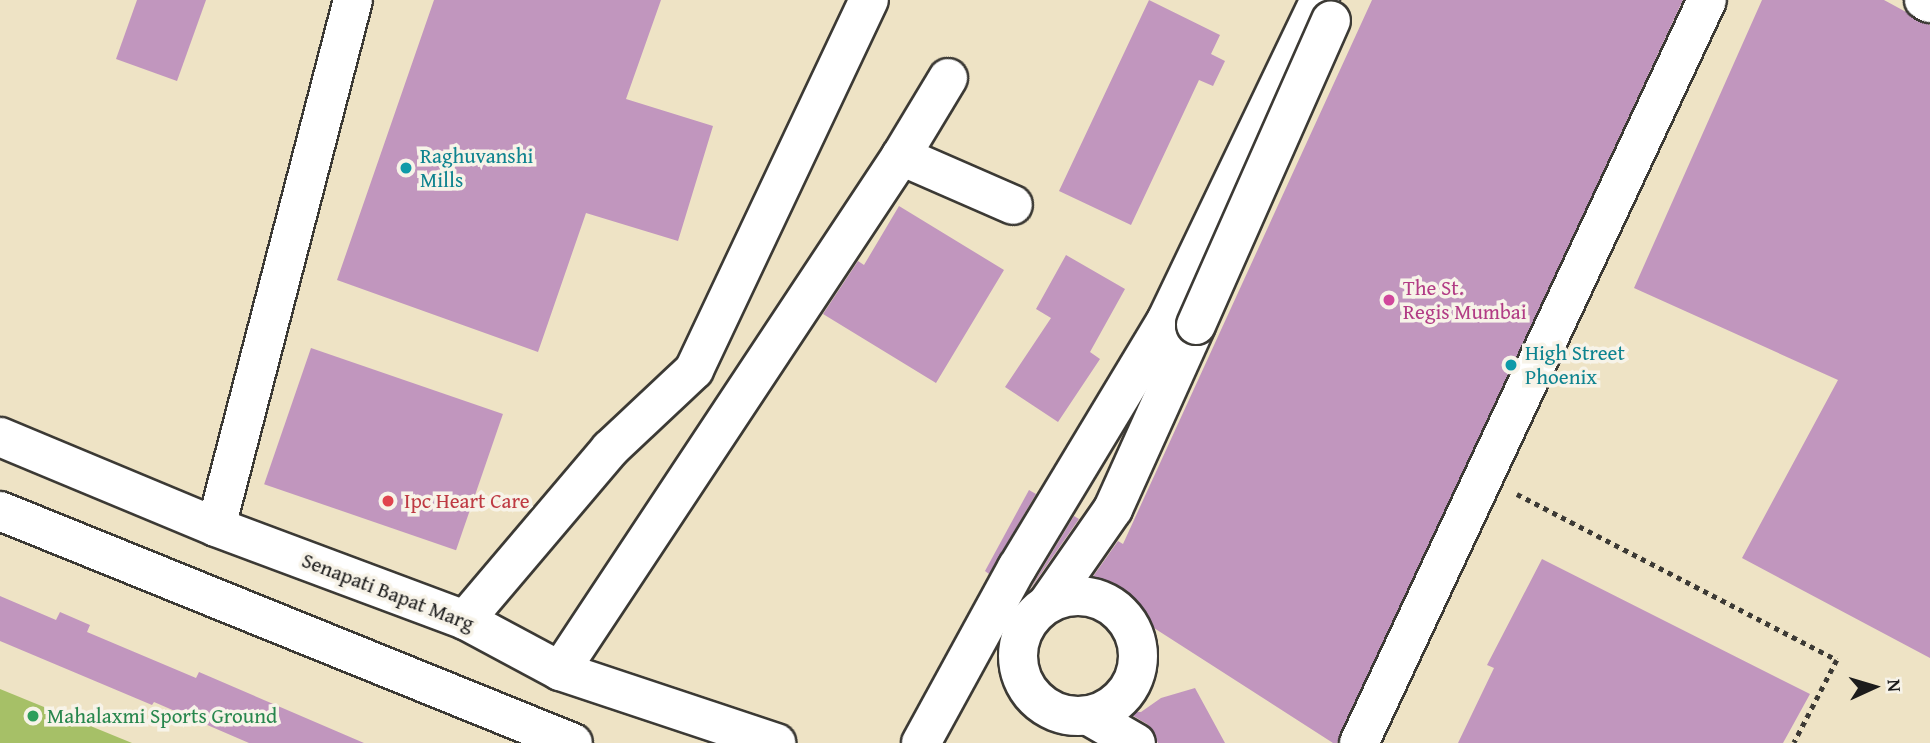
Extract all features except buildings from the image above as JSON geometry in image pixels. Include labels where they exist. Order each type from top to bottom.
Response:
[{"type":"main road","points":[[216,527],[353,0]]},
{"type":"main road","points":[[465,620],[610,449],[694,370],[869,0]]},
{"type":"main road","points":[[1359,743],[1707,0]]},
{"type":"main road","points":[[1924,0],[1930,3]]},
{"type":"main road","points":[[1047,604],[1066,596],[1086,596],[1111,607],[1131,627],[1138,645],[1133,682],[1122,698],[1089,716],[1068,716],[1048,710],[1021,678],[1020,636],[1031,618],[1047,604],[1113,509],[1181,323],[1325,4]]},
{"type":"main road","points":[[560,671],[901,156],[948,78]]},
{"type":"main road","points":[[901,156],[1013,205]]},
{"type":"main road","points":[[921,743],[1017,568],[1181,323]]},
{"type":"main road","name":"Senapati Bapat Marg","points":[[0,437],[216,527],[465,620],[560,671],[776,743]]},
{"type":"main road","points":[[0,511],[573,743]]},
{"type":"main road","points":[[1089,716],[1136,743]]},
{"type":"path","points":[[1483,476],[1837,660],[1794,743]]},
{"type":"green space","name":"Mahalaxmi Sports Ground","points":[[0,689],[132,743],[0,743]]},
{"type":"place","name":"Raghuvanshi Mills","points":[[406,168]]},
{"type":"place","name":"The St. Regis Mumbai","points":[[1389,300]]},
{"type":"place","name":"High Street Phoenix","points":[[1511,365]]},
{"type":"place","name":"Ipc Heart Care","points":[[388,501]]},
{"type":"place","name":"Mahalaxmi Sports Ground","points":[[33,716]]}]
